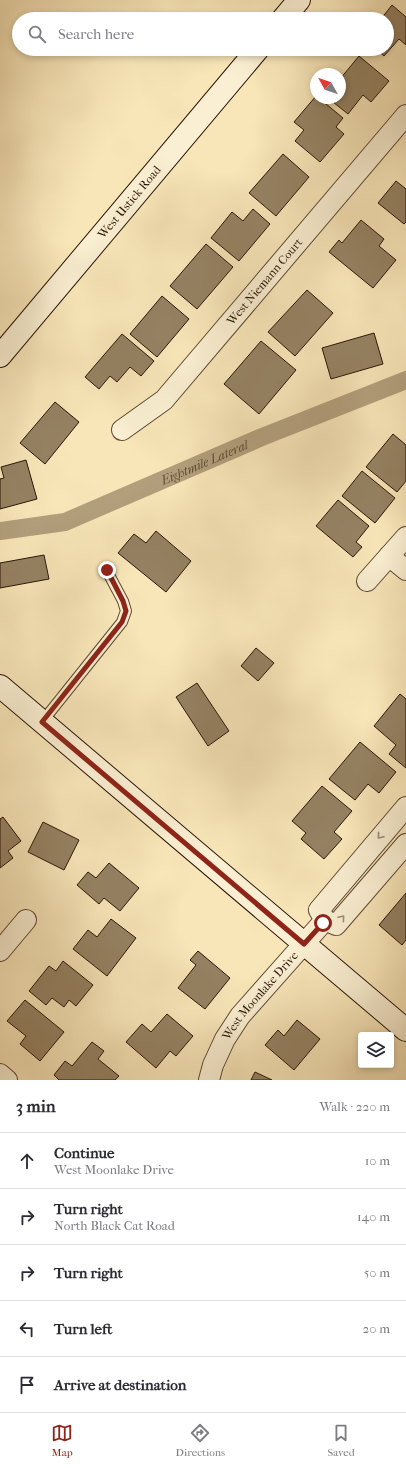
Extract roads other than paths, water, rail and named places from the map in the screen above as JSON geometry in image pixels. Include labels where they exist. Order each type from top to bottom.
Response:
[{"type":"main road","points":[[290,12],[299,0]]},
{"type":"main road","name":"West Ustick Road","points":[[0,356],[252,56]]},
{"type":"main road","points":[[0,686],[406,1030]]},
{"type":"street","name":"West Niemann Court","points":[[122,430],[164,400],[404,122]]},
{"type":"street","points":[[367,581],[406,536]]},
{"type":"street","points":[[389,556],[406,570]]},
{"type":"street","points":[[406,807],[319,910],[325,920],[336,925],[406,844]]},
{"type":"street","points":[[0,951],[26,920]]},
{"type":"street","name":"West Moonlake Drive","points":[[209,1080],[213,1065],[225,1039],[240,1016],[325,920]]},
{"type":"street","points":[[0,1074],[7,1080]]},
{"type":"lane","points":[[42,722],[122,622],[126,611],[123,601],[107,570]]},
{"type":"waterway","name":"Eightmile Lateral","points":[[0,531],[65,522],[262,437],[406,380]]}]
